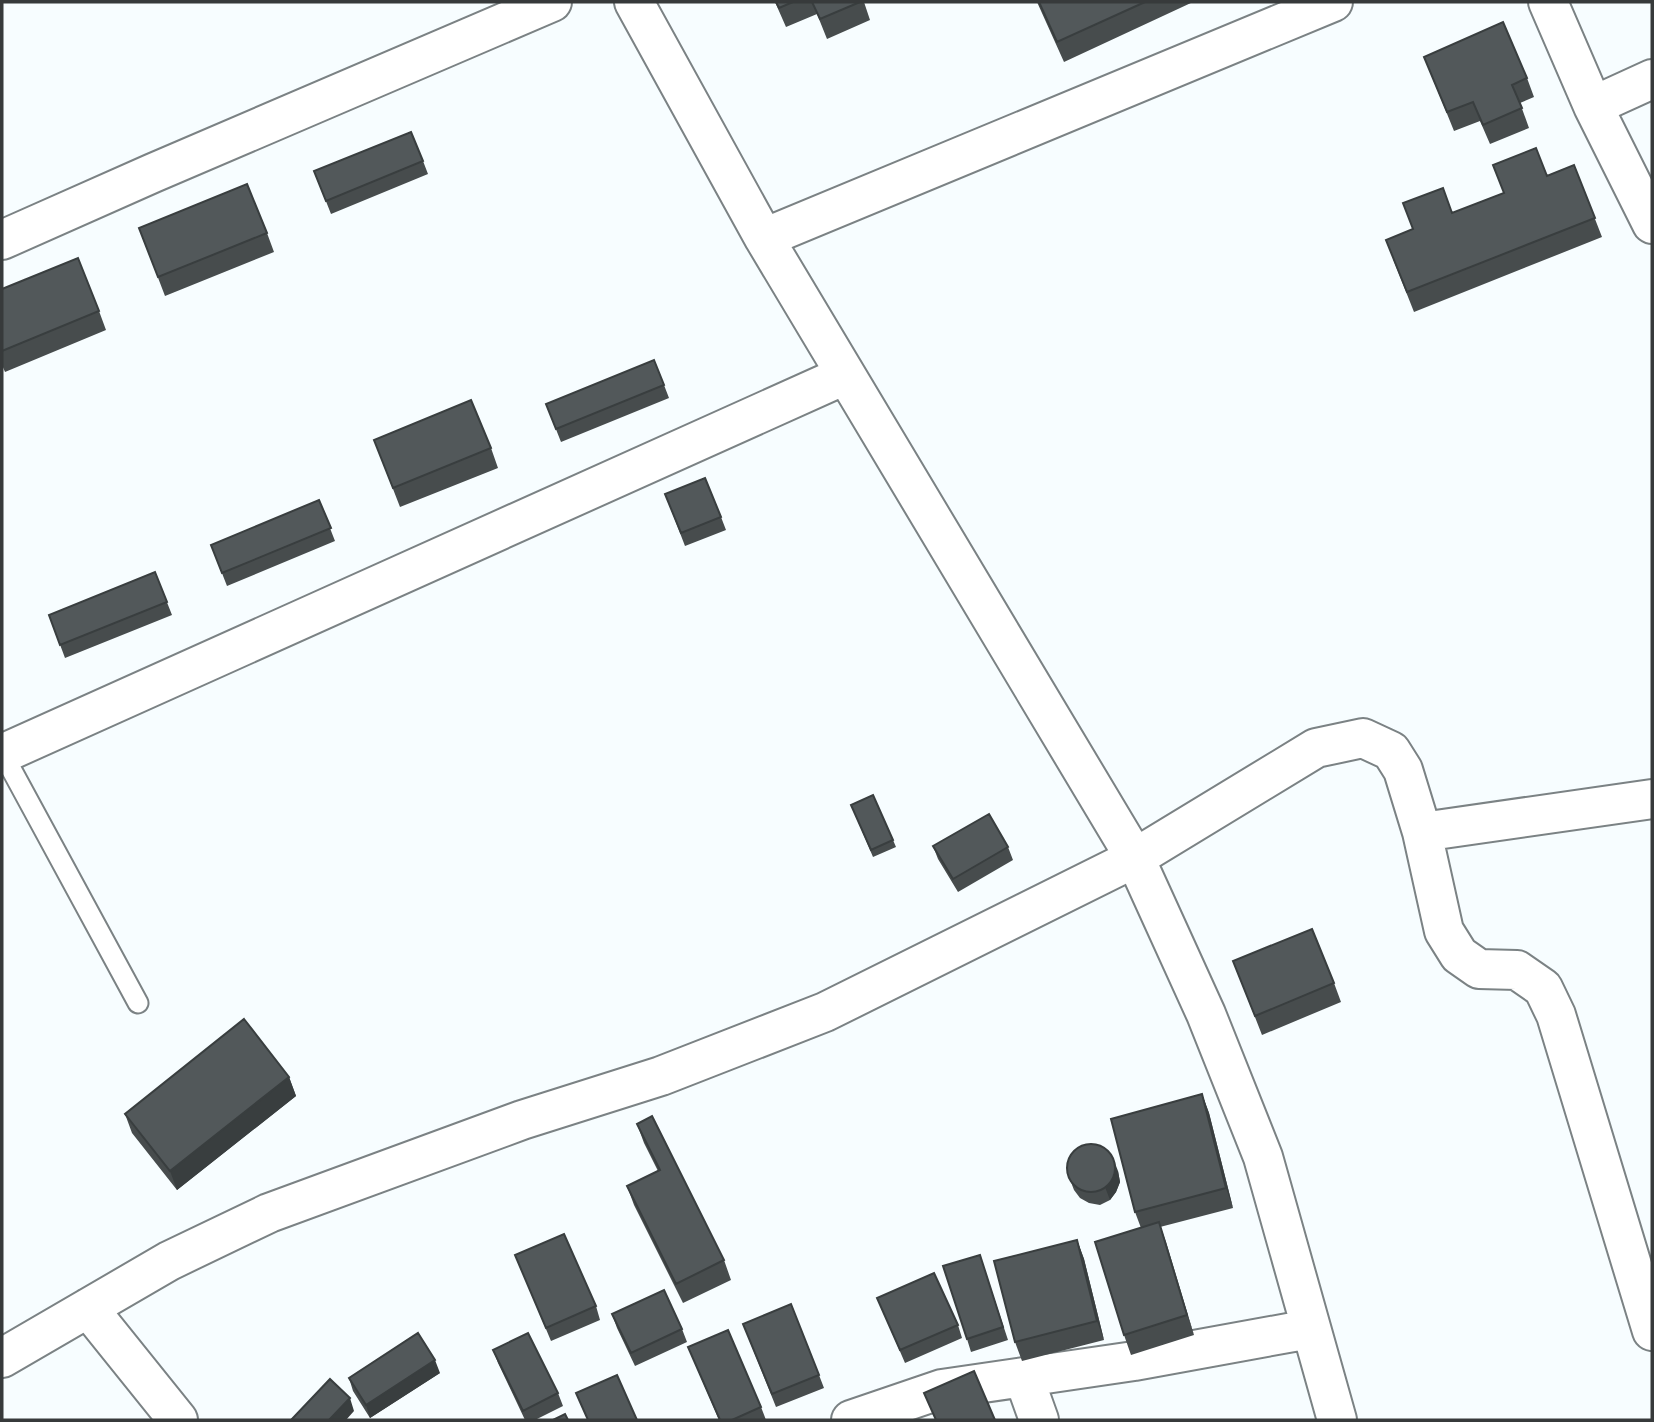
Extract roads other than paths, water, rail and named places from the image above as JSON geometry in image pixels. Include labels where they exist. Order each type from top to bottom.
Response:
[{"type":"street","points":[[2,240],[165,167],[552,2]]},
{"type":"street","points":[[634,2],[764,238],[1135,858],[1206,1014],[1263,1157],[1337,1420]]},
{"type":"street","points":[[764,238],[1333,2]]},
{"type":"street","points":[[1548,2],[1593,106],[1652,224]]},
{"type":"street","points":[[1593,106],[1652,79]]},
{"type":"street","points":[[2,754],[845,376]]},
{"type":"street","points":[[2,1358],[169,1261],[269,1213],[522,1120],[661,1076],[825,1012],[1135,858],[1316,748],[1363,738],[1391,751],[1403,770],[1422,832],[1444,932],[1459,955],[1479,969],[1517,970],[1543,988],[1556,1015],[1652,1331]]},
{"type":"street","points":[[1422,832],[1652,799]]},
{"type":"street","points":[[88,1308],[178,1420]]},
{"type":"street","points":[[851,1420],[942,1389],[1134,1361],[1310,1329]]},
{"type":"street","points":[[1024,1378],[1039,1420]]},
{"type":"lane","points":[[2,754],[138,1003]]}]
